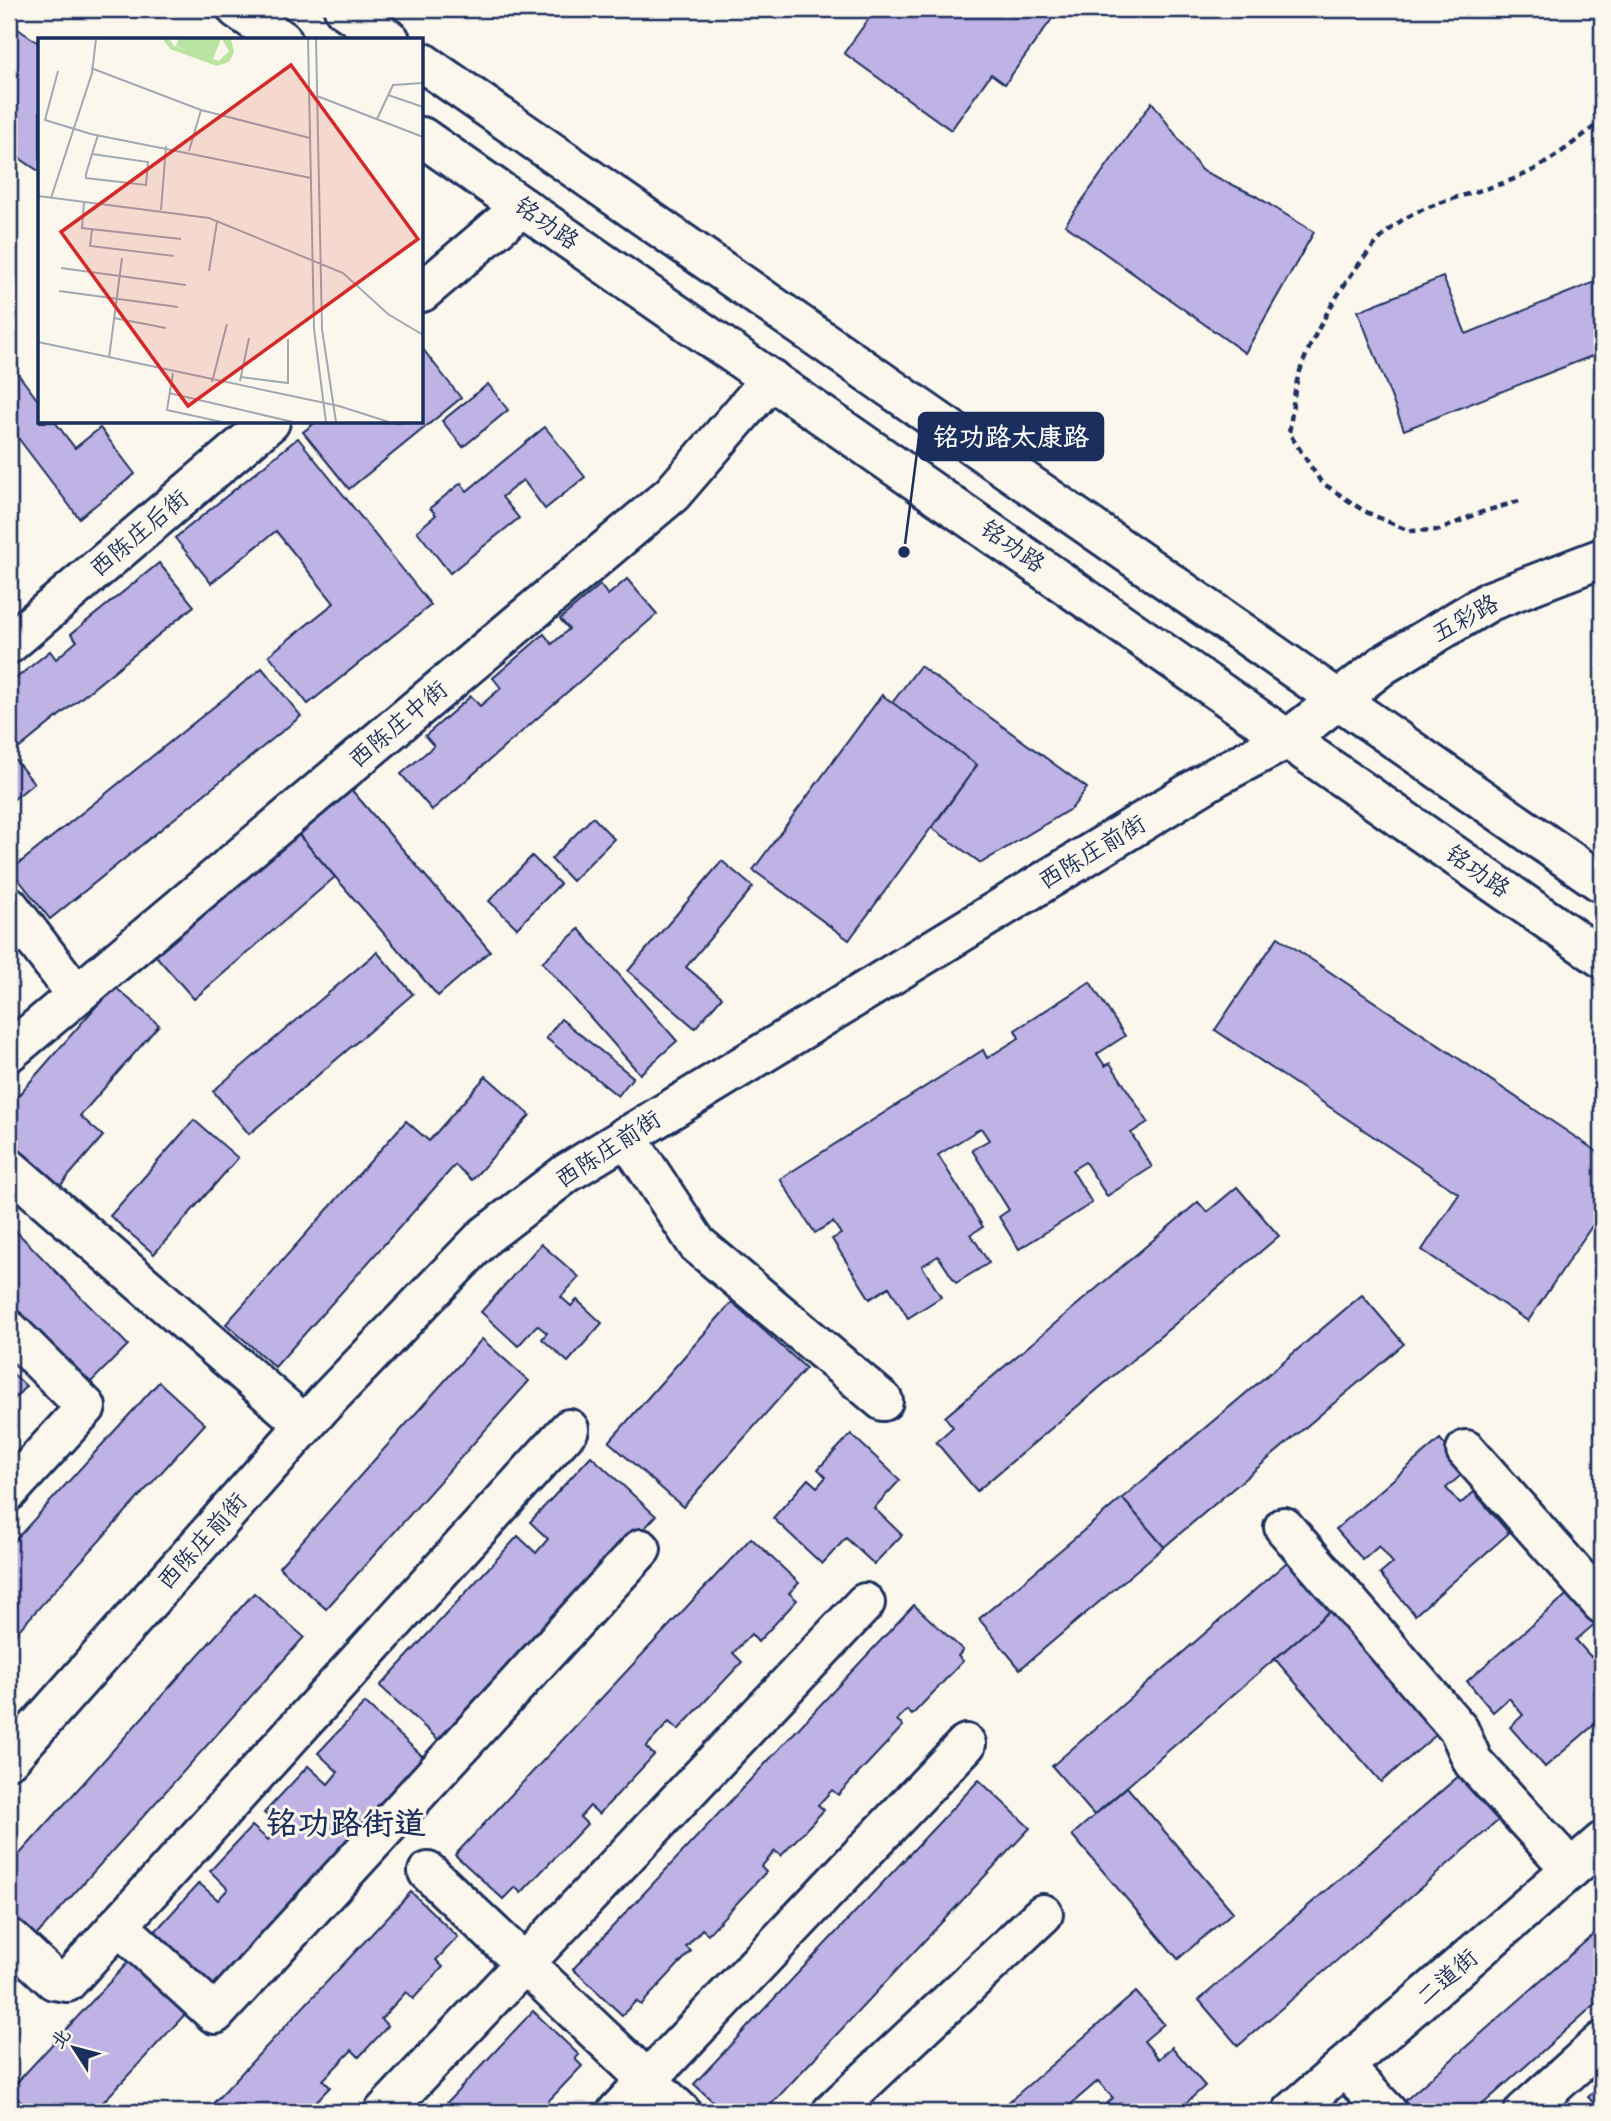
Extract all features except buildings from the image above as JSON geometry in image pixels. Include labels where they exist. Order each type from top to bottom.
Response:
[{"type":"main road","points":[[237,9],[279,38]]},
{"type":"main road","points":[[344,9],[387,38]]},
{"type":"main road","points":[[424,63],[1602,883]]},
{"type":"main road","name":"铭功路","points":[[424,138],[1602,958]]},
{"type":"main road","points":[[424,290],[523,207]]},
{"type":"main road","name":"西陈庄中街","points":[[9,1052],[672,494],[771,379]]},
{"type":"main road","name":"西陈庄后街","points":[[9,644],[268,424]]},
{"type":"main road","name":"五彩路","points":[[1338,698],[1383,665],[1490,601],[1602,558]]},
{"type":"main road","name":"西陈庄前街","points":[[9,1759],[305,1425],[485,1236],[567,1173],[1217,776],[1289,738],[1338,698]]},
{"type":"main road","points":[[9,906],[76,994]]},
{"type":"main road","points":[[626,1136],[697,1244],[883,1401]]},
{"type":"main road","points":[[9,1168],[305,1425]]},
{"type":"main road","points":[[9,1330],[86,1407],[9,1491]]},
{"type":"main road","points":[[9,1938],[54,1980],[67,1982],[569,1429]]},
{"type":"main road","points":[[1466,1450],[1602,1604]]},
{"type":"main road","points":[[1284,1527],[1459,1730],[1473,1762],[1571,1869]]},
{"type":"main road","points":[[118,1925],[215,2014],[641,1549]]},
{"type":"main road","points":[[384,2112],[865,1603]]},
{"type":"main road","points":[[617,2112],[966,1744]]},
{"type":"main road","name":"二道街","points":[[1292,2112],[1602,1842]]},
{"type":"main road","points":[[428,1872],[681,2112]]},
{"type":"main road","points":[[832,2112],[1043,1913]]},
{"type":"main road","points":[[1524,2112],[1602,2042]]},
{"type":"main road","points":[[1344,2067],[1387,2112]]},
{"type":"path","points":[[1519,501],[1476,514],[1440,530],[1409,531],[1364,511],[1321,482],[1289,433],[1298,379],[1318,330],[1341,288],[1370,251],[1402,220],[1454,196],[1520,177],[1602,121]]},
{"type":"place","name":"铭功路太康路","points":[[904,552]]},
{"type":"district","name":"铭功路街道","points":[[346,1823]]}]
